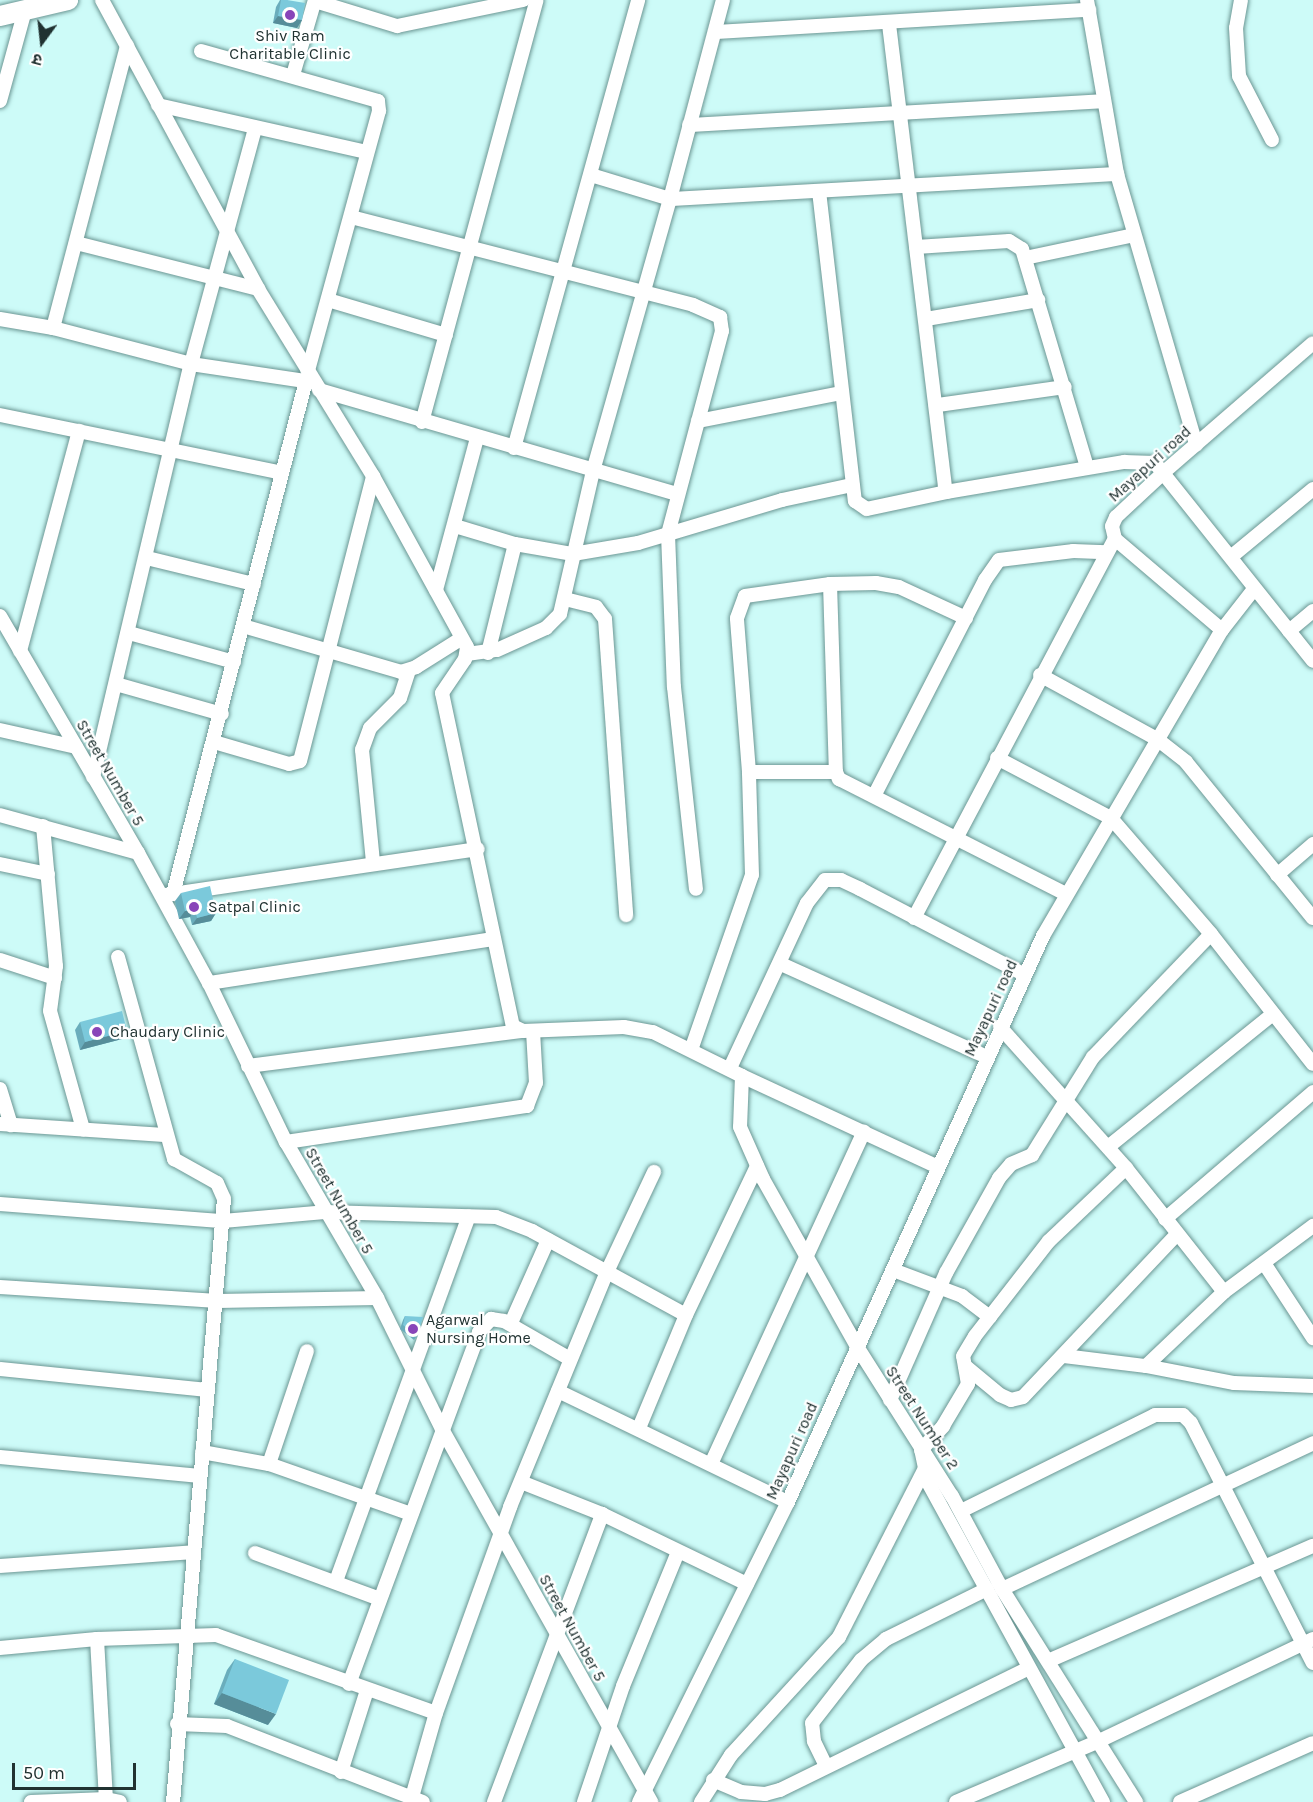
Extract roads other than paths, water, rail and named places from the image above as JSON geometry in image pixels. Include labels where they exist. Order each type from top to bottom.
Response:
[{"type":"street","points":[[0,16],[68,0]]},
{"type":"street","points":[[102,0],[258,290],[312,381],[373,476],[462,638],[467,654]]},
{"type":"street","points":[[293,75],[315,1],[397,26],[524,0]]},
{"type":"street","points":[[422,422],[537,0]]},
{"type":"street","points":[[514,448],[638,0]]},
{"type":"street","points":[[467,654],[488,653],[553,624],[565,599],[593,471],[670,199],[723,0]]},
{"type":"street","points":[[1241,0],[1236,28],[1239,76],[1272,140]]},
{"type":"street","points":[[715,32],[889,24],[1088,5],[1117,174],[1196,445]]},
{"type":"street","points":[[0,101],[25,10]]},
{"type":"street","points":[[889,24],[907,187],[938,405],[946,492]]},
{"type":"street","points":[[52,328],[127,46]]},
{"type":"street","points":[[201,51],[375,98],[379,111],[328,300],[312,381],[282,473],[222,714],[167,895],[373,862],[478,849]]},
{"type":"street","points":[[689,125],[1103,101]]},
{"type":"street","points":[[158,105],[367,152]]},
{"type":"street","points":[[93,777],[147,558],[191,364],[226,228],[255,128]]},
{"type":"street","points":[[591,175],[670,199],[1117,174]]},
{"type":"street","points":[[819,191],[855,501],[867,509],[946,492],[1087,467],[1146,460],[1163,473],[1232,556],[1254,589],[1313,661]]},
{"type":"street","points":[[351,217],[468,250],[644,293],[720,317],[722,331],[676,494],[668,534],[674,687],[696,889]]},
{"type":"street","points":[[1025,258],[1134,235]]},
{"type":"street","points":[[916,247],[1009,241],[1022,249],[1087,467]]},
{"type":"street","points":[[76,243],[214,276],[258,290]]},
{"type":"street","points":[[328,300],[446,335]]},
{"type":"street","points":[[926,319],[1038,300]]},
{"type":"street","points":[[0,319],[52,328],[191,364],[312,381],[422,422],[676,494]]},
{"type":"street","name":"Mayapuri road","points":[[1115,539],[1111,533],[1116,517],[1163,473],[1313,343]]},
{"type":"street","points":[[938,405],[1065,387]]},
{"type":"street","points":[[698,421],[841,393]]},
{"type":"street","points":[[0,415],[282,473]]},
{"type":"street","points":[[20,651],[79,431]]},
{"type":"street","points":[[436,590],[477,438]]},
{"type":"street","points":[[214,742],[298,764],[373,476]]},
{"type":"street","points":[[455,526],[515,544],[573,555],[668,534],[782,500],[852,485]]},
{"type":"street","points":[[1232,556],[1313,489]]},
{"type":"street","points":[[914,918],[1040,675],[1115,539],[1222,630]]},
{"type":"street","points":[[488,653],[515,544]]},
{"type":"street","points":[[874,796],[966,618],[999,560],[1073,551],[1106,552]]},
{"type":"street","points":[[147,558],[254,584]]},
{"type":"street","points":[[691,1050],[752,875],[749,772],[737,618],[745,596],[754,592],[876,582],[899,587],[966,618]]},
{"type":"street","points":[[830,584],[836,772],[839,779],[956,835],[1066,894]]},
{"type":"street","name":"Mayapuri road","points":[[645,1798],[788,1502],[856,1345],[893,1270],[1025,975],[1066,894],[1157,739],[1222,630],[1254,589]]},
{"type":"street","points":[[565,599],[596,607],[605,619],[626,915]]},
{"type":"street","points":[[1289,631],[1313,611]]},
{"type":"street","name":"Street Number 5","points":[[0,616],[138,853],[167,895],[286,1142],[377,1298],[442,1429],[558,1634],[645,1798]]},
{"type":"street","points":[[243,626],[388,670],[409,671],[462,638]]},
{"type":"street","points":[[129,633],[234,662]]},
{"type":"street","points":[[286,1142],[527,1106],[536,1083],[528,1031],[510,1020],[493,939],[478,849],[442,693],[467,654]]},
{"type":"street","points":[[373,862],[362,750],[370,728],[400,698],[409,671]]},
{"type":"street","points":[[1040,675],[1157,739],[1208,787],[1313,918]]},
{"type":"street","points":[[116,684],[222,714]]},
{"type":"street","points":[[0,730],[76,747]]},
{"type":"street","points":[[997,758],[1111,818],[1211,934],[1313,1064]]},
{"type":"street","points":[[749,772],[836,772]]},
{"type":"street","points":[[0,815],[138,853]]},
{"type":"street","points":[[43,826],[55,978],[52,1022],[82,1129]]},
{"type":"street","points":[[1277,875],[1313,844]]},
{"type":"street","points":[[0,864],[48,874]]},
{"type":"street","points":[[729,1068],[807,903],[825,880],[841,880],[1025,975]]},
{"type":"street","points":[[890,1400],[939,1288],[999,1178],[1011,1164],[1032,1155],[1093,1057],[1211,934]]},
{"type":"street","points":[[209,983],[493,939]]},
{"type":"street","points":[[118,957],[165,1135],[178,1164],[223,1190],[218,1301],[193,1552],[188,1635],[177,1724],[173,1802]]},
{"type":"street","points":[[0,960],[55,978]]},
{"type":"street","points":[[780,964],[987,1057]]},
{"type":"street","points":[[1108,1148],[1273,1014]]},
{"type":"street","points":[[1000,1027],[1126,1168],[1224,1292]]},
{"type":"street","points":[[248,1066],[528,1031],[624,1028],[653,1032],[938,1167]]},
{"type":"street","name":"Street Number 2","points":[[742,1076],[740,1127],[757,1167],[856,1345],[961,1511],[1002,1589],[1136,1802]]},
{"type":"street","points":[[0,1089],[5,1125],[165,1135]]},
{"type":"street","points":[[1165,1219],[1313,1092]]},
{"type":"street","points":[[711,1464],[864,1131]]},
{"type":"street","points":[[639,1428],[686,1315],[757,1167]]},
{"type":"street","points":[[1103,1802],[924,1470],[921,1450],[960,1403],[968,1384],[965,1366],[968,1346],[1049,1241],[1126,1168]]},
{"type":"street","points":[[177,1724],[227,1726],[341,1772],[417,1799],[436,1713],[520,1482],[606,1274],[654,1172]]},
{"type":"street","points":[[0,1203],[223,1221],[325,1212],[469,1216],[511,1221],[686,1315]]},
{"type":"street","points":[[336,1581],[469,1216]]},
{"type":"street","points":[[1146,1366],[1224,1292],[1313,1227]]},
{"type":"street","points":[[965,1366],[1000,1395],[1017,1399],[1029,1393],[1178,1234]]},
{"type":"street","points":[[511,1323],[548,1240]]},
{"type":"street","points":[[1264,1263],[1313,1338]]},
{"type":"street","points":[[893,1270],[973,1302],[990,1317]]},
{"type":"street","points":[[0,1287],[218,1301],[377,1298]]},
{"type":"street","points":[[349,1684],[479,1332],[491,1319],[511,1323],[570,1359]]},
{"type":"street","points":[[268,1464],[307,1351]]},
{"type":"street","points":[[1064,1356],[1146,1366],[1234,1383],[1313,1386]]},
{"type":"street","points":[[0,1369],[208,1390]]},
{"type":"street","points":[[558,1391],[639,1428],[788,1502]]},
{"type":"street","points":[[961,1511],[1155,1415],[1172,1412],[1191,1423],[1265,1565],[1308,1641],[1313,1662]]},
{"type":"street","points":[[1002,1589],[1313,1443]]},
{"type":"street","points":[[202,1452],[268,1464],[411,1515]]},
{"type":"street","points":[[0,1457],[200,1476]]},
{"type":"street","points":[[701,1802],[713,1780],[839,1637],[924,1470]]},
{"type":"street","points":[[520,1482],[602,1515],[747,1584]]},
{"type":"street","points":[[494,1802],[602,1515]]},
{"type":"street","points":[[1048,1661],[1313,1546]]},
{"type":"street","points":[[0,1566],[193,1552]]},
{"type":"street","points":[[584,1802],[609,1727],[678,1552]]},
{"type":"street","points":[[255,1553],[380,1599]]},
{"type":"street","points":[[826,1766],[814,1741],[812,1723],[861,1660],[886,1639],[987,1589]]},
{"type":"street","points":[[0,1648],[97,1639],[216,1635],[436,1713]]},
{"type":"street","points":[[31,1802],[113,1800],[97,1639]]},
{"type":"street","points":[[957,1802],[1099,1742],[1308,1641]]},
{"type":"street","points":[[713,1780],[741,1792],[765,1794],[1029,1668]]},
{"type":"street","points":[[341,1772],[367,1690]]},
{"type":"street","points":[[1180,1802],[1313,1743]]},
{"type":"place","name":"Shiv Ram Charitable Clinic","points":[[290,15]]},
{"type":"place","name":"Satpal Clinic","points":[[194,907]]},
{"type":"place","name":"Chaudary Clinic","points":[[97,1032]]},
{"type":"place","name":"Agarwal Nursing Home","points":[[413,1329]]}]
